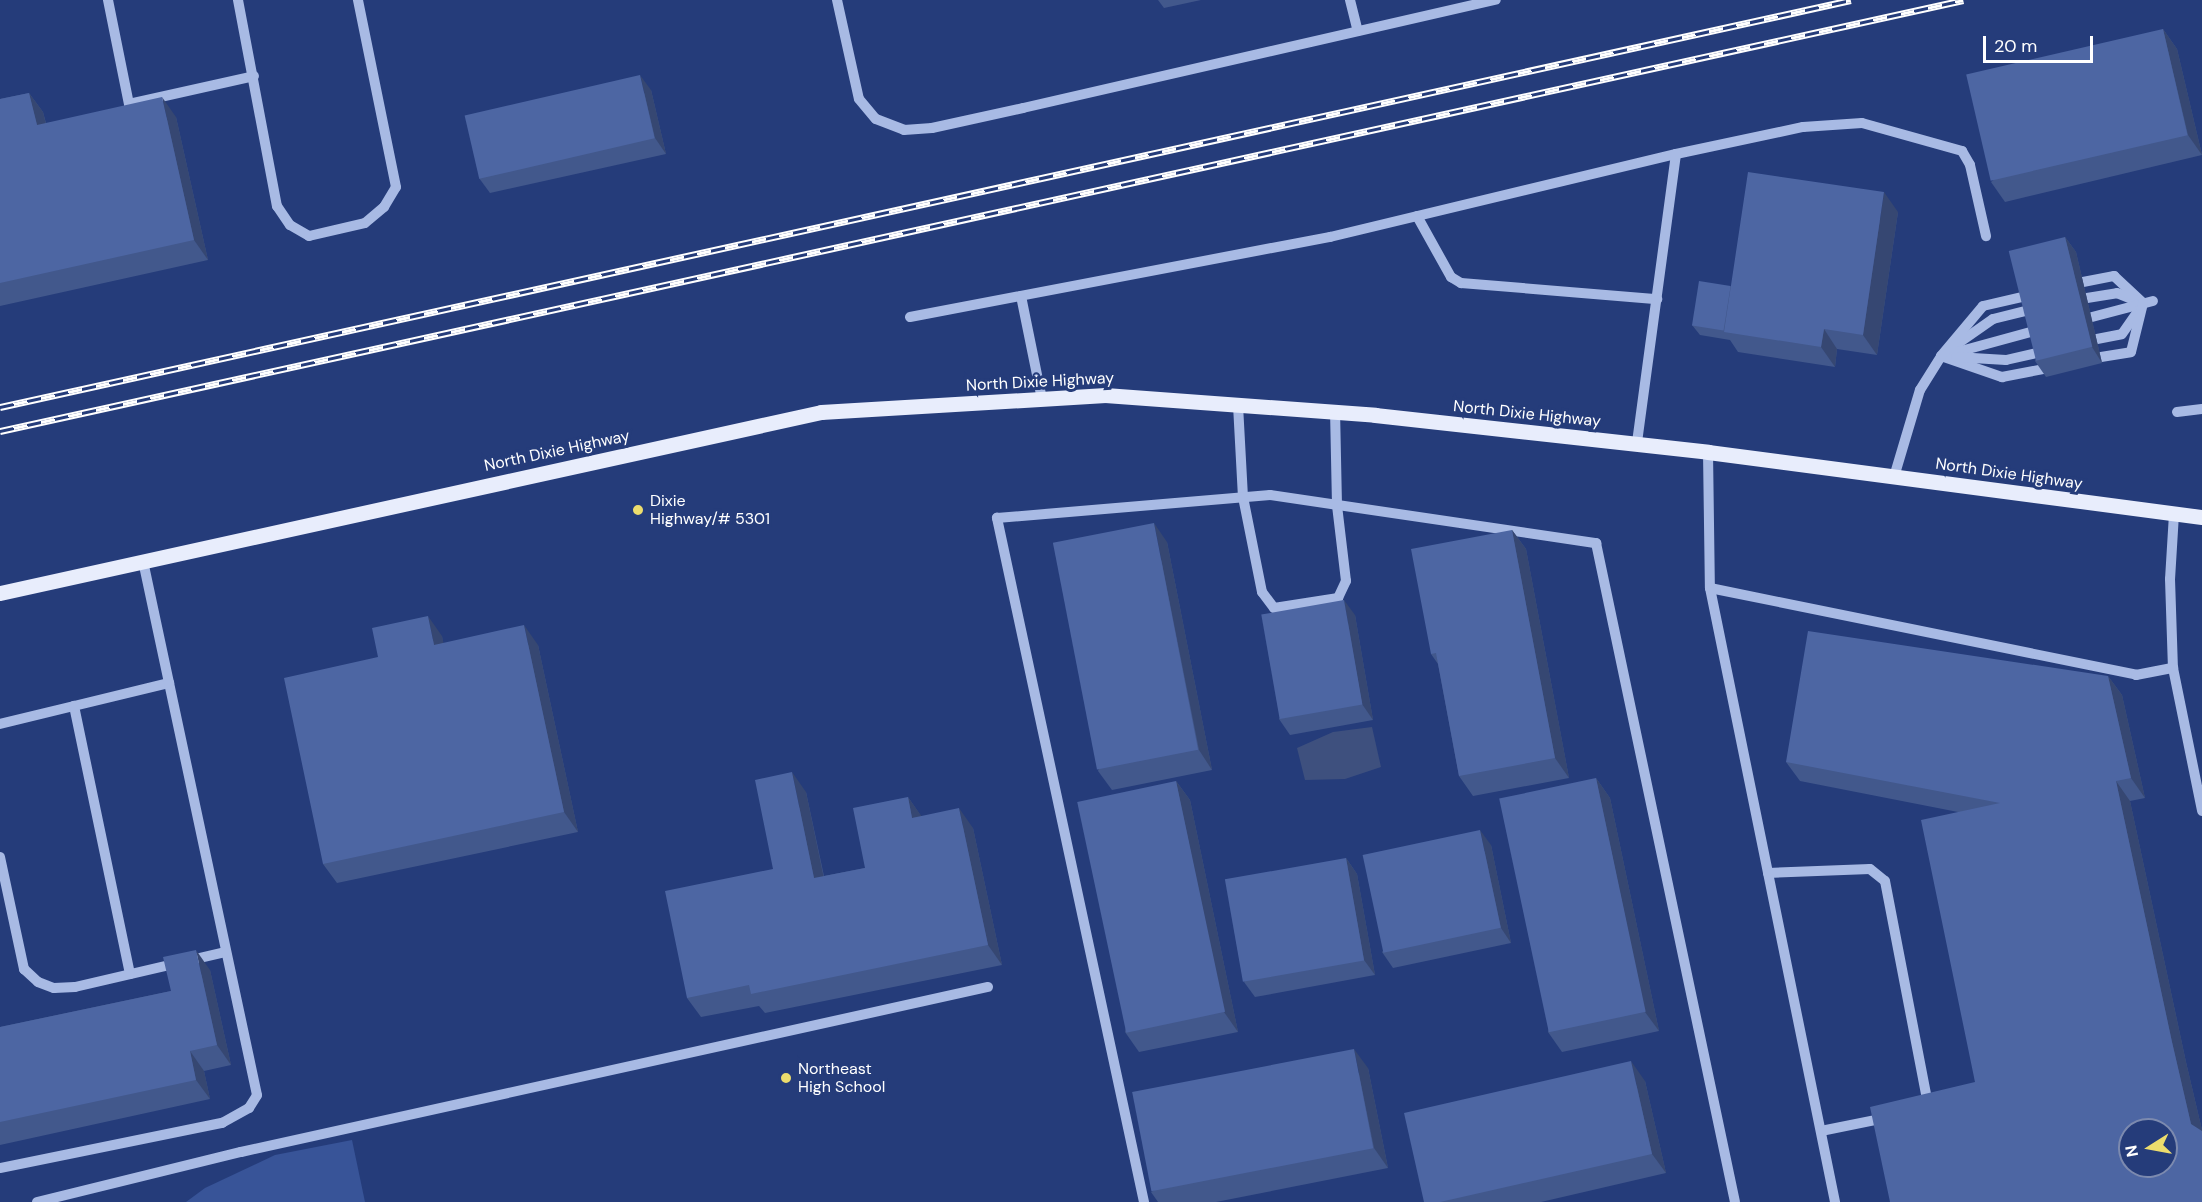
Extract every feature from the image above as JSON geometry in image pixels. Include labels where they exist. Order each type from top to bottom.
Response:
[{"type":"main road","name":"North Dixie Highway","points":[[0,593],[821,412],[1105,395],[1335,412],[1637,444],[2202,517]]},
{"type":"lane","points":[[108,0],[129,104],[254,76]]},
{"type":"lane","points":[[237,0],[254,76],[277,206],[290,225],[309,236],[365,223],[384,207],[396,187],[358,0]]},
{"type":"lane","points":[[837,0],[859,99],[876,119],[904,130],[943,125],[1496,0]]},
{"type":"lane","points":[[1350,0],[1358,32]]},
{"type":"lane","points":[[910,317],[1330,237],[1676,154],[1803,127],[1862,123],[1962,151],[1970,165],[1986,236]]},
{"type":"lane","points":[[1637,444],[1676,154]]},
{"type":"lane","points":[[1417,216],[1451,278],[1461,283],[1657,299]]},
{"type":"lane","points":[[2083,282],[2114,276],[2148,302]]},
{"type":"lane","points":[[2087,298],[2117,293],[2148,302]]},
{"type":"lane","points":[[1021,296],[1042,399]]},
{"type":"lane","points":[[1894,477],[1913,408],[1920,390],[1941,356],[1983,306],[2026,297]]},
{"type":"lane","points":[[2092,317],[2148,302]]},
{"type":"lane","points":[[2097,339],[2122,334],[2148,302]]},
{"type":"lane","points":[[2102,357],[2131,352],[2148,302]]},
{"type":"lane","points":[[1941,356],[1993,319],[2030,310]]},
{"type":"lane","points":[[1941,356],[2034,331]]},
{"type":"lane","points":[[1941,356],[2006,360],[2040,352]]},
{"type":"lane","points":[[1941,356],[2002,377],[2044,369]]},
{"type":"lane","points":[[1238,405],[1243,497],[1262,592],[1274,608],[1338,598],[1346,581],[1337,505],[1335,412]]},
{"type":"lane","points":[[2177,412],[2202,409]]},
{"type":"lane","points":[[1708,452],[1710,588],[1835,1202]]},
{"type":"lane","points":[[1144,1202],[997,518],[1270,495],[1596,543],[1735,1202]]},
{"type":"lane","points":[[2174,514],[2170,579],[2173,668],[2190,762],[2202,811]]},
{"type":"lane","points":[[0,1168],[222,1123],[249,1108],[257,1095],[143,561]]},
{"type":"lane","points":[[1710,588],[2136,675],[2173,668]]},
{"type":"lane","points":[[0,724],[169,683]]},
{"type":"lane","points":[[74,706],[130,974]]},
{"type":"lane","points":[[0,857],[24,969],[38,982],[54,988],[75,987],[226,952]]},
{"type":"lane","points":[[1768,873],[1870,868],[1885,881],[1927,1099],[1918,1111],[1821,1131]]},
{"type":"lane","points":[[37,1202],[253,1149],[988,987]]},
{"type":"shaded area","points":[[1372,727],[1381,767],[1345,779],[1305,780],[1297,748],[1333,732]]},
{"type":"shaded area","points":[[352,1140],[365,1202],[186,1202],[205,1188],[275,1155]]},
{"type":"building","points":[[2163,29],[2188,135],[1991,181],[1966,74]]},
{"type":"building","points":[[640,75],[655,138],[479,179],[465,115]]},
{"type":"building","points":[[29,93],[37,125],[162,97],[194,240],[0,283],[0,99]]},
{"type":"building","points":[[1748,172],[1884,192],[1863,335],[1824,329],[1821,347],[1724,332]]},
{"type":"building","points":[[2065,237],[2092,347],[2036,361],[2009,251]]},
{"type":"building","points":[[1699,281],[1731,286],[1724,330],[1692,325]]},
{"type":"building","points":[[1154,523],[1198,750],[1097,769],[1053,543]]},
{"type":"building","points":[[1512,530],[1555,758],[1459,776],[1436,653],[1431,654],[1411,549]]},
{"type":"building","points":[[1344,600],[1362,704],[1280,719],[1261,615]]},
{"type":"building","points":[[428,616],[434,645],[524,625],[564,812],[323,864],[284,678],[378,657],[372,628]]},
{"type":"building","points":[[1808,631],[2108,676],[2131,778],[2116,781],[2191,1124],[2202,1131],[2202,1202],[1890,1202],[1870,1107],[1975,1082],[1921,820],[2000,803],[1786,762]]},
{"type":"building","points":[[792,772],[814,878],[865,868],[853,808],[908,797],[912,818],[959,808],[988,945],[751,994],[749,985],[687,998],[665,891],[773,869],[755,780]]},
{"type":"building","points":[[1596,778],[1646,1012],[1549,1032],[1499,799]]},
{"type":"building","points":[[1176,781],[1225,1012],[1126,1033],[1077,802]]},
{"type":"building","points":[[1480,830],[1501,928],[1383,953],[1363,855]]},
{"type":"building","points":[[1346,858],[1364,960],[1243,982],[1225,879]]},
{"type":"building","points":[[196,950],[217,1045],[190,1051],[196,1080],[0,1122],[0,1027],[171,991],[163,957]]},
{"type":"building","points":[[1354,1049],[1373,1148],[1151,1191],[1132,1092]]},
{"type":"building","points":[[1631,1061],[1652,1154],[1440,1202],[1424,1202],[1404,1113]]},
{"type":"railway","points":[[0,407],[1851,0]]},
{"type":"railway","points":[[0,431],[1963,0]]},
{"type":"place","name":"Dixie Highway/# 5301","points":[[638,510]]},
{"type":"place","name":"Northeast High School","points":[[786,1078]]}]
